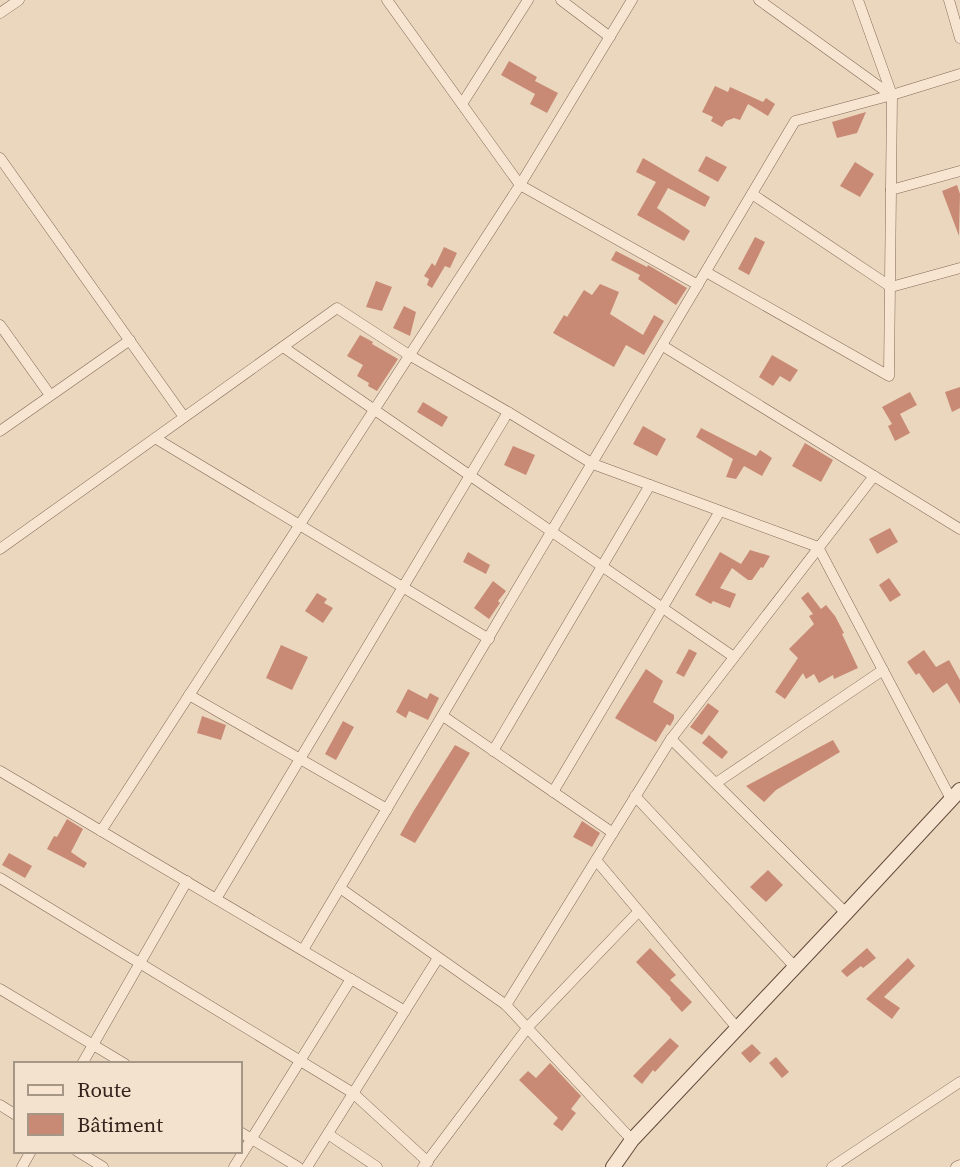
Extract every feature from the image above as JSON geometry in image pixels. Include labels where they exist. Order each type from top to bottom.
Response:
[{"type":"street","points":[[387,0],[520,184],[698,285]]},
{"type":"street","points":[[462,104],[528,0]]},
{"type":"street","points":[[561,0],[610,37]]},
{"type":"street","points":[[101,831],[520,184],[632,0]]},
{"type":"street","points":[[759,0],[892,95]]},
{"type":"street","points":[[706,272],[889,376],[892,95],[858,0]]},
{"type":"street","points":[[949,0],[960,38]]},
{"type":"street","points":[[0,13],[16,1]]},
{"type":"street","points":[[303,950],[795,121],[960,74]]},
{"type":"street","points":[[0,158],[184,417]]},
{"type":"street","points":[[891,190],[960,172]]},
{"type":"street","points":[[752,194],[891,288],[958,269],[960,282]]},
{"type":"street","points":[[0,549],[337,308],[409,355],[593,464],[818,547],[883,670],[956,794],[632,1140],[613,1167]]},
{"type":"street","points":[[0,325],[50,396]]},
{"type":"street","points":[[0,430],[130,340]]},
{"type":"street","points":[[663,346],[960,529]]},
{"type":"street","points":[[283,347],[734,657]]},
{"type":"street","points":[[216,899],[508,412]]},
{"type":"street","points":[[155,438],[489,639]]},
{"type":"street","points":[[506,1005],[671,738],[874,476]]},
{"type":"street","points":[[493,751],[650,485]]},
{"type":"street","points":[[553,792],[720,511]]},
{"type":"street","points":[[716,783],[883,670]]},
{"type":"street","points":[[189,695],[387,809]]},
{"type":"street","points":[[443,716],[613,833]]},
{"type":"street","points":[[671,738],[846,913]]},
{"type":"street","points":[[0,771],[405,1011]]},
{"type":"street","points":[[635,796],[795,967]]},
{"type":"street","points":[[596,860],[737,1028]]},
{"type":"street","points":[[0,878],[353,1093],[425,1164],[528,1027],[638,912]]},
{"type":"street","points":[[83,1062],[187,881]]},
{"type":"street","points":[[340,888],[506,1005],[632,1140]]},
{"type":"street","points":[[307,1167],[438,958]]},
{"type":"street","points":[[234,1167],[351,979]]},
{"type":"street","points":[[0,989],[122,1062]]},
{"type":"street","points":[[832,1167],[960,1082]]},
{"type":"street","points":[[242,1133],[298,1167]]},
{"type":"street","points":[[328,1134],[377,1167]]},
{"type":"street","points":[[80,1153],[103,1167]]},
{"type":"building","points":[[509,61],[537,77],[535,81],[558,93],[547,113],[530,104],[535,94],[501,75]]},
{"type":"building","points":[[715,86],[728,92],[730,87],[763,102],[766,98],[775,104],[768,116],[748,104],[740,120],[734,118],[726,121],[722,127],[711,121],[713,117],[702,112]]},
{"type":"building","points":[[866,112],[857,133],[837,138],[832,122]]},
{"type":"building","points":[[706,156],[727,167],[718,182],[698,171]]},
{"type":"building","points":[[643,158],[710,197],[705,207],[668,188],[657,208],[690,231],[684,241],[637,215],[656,182],[636,172]]},
{"type":"building","points":[[855,162],[874,174],[860,197],[840,186]]},
{"type":"building","points":[[957,185],[960,194],[959,236],[942,191]]},
{"type":"building","points":[[755,237],[765,242],[749,275],[738,269]]},
{"type":"building","points":[[444,247],[457,253],[450,268],[445,266],[432,288],[427,285],[429,279],[424,276],[432,263],[435,266]]},
{"type":"building","points":[[616,251],[647,267],[648,265],[687,288],[676,305],[638,279],[640,275],[611,260]]},
{"type":"building","points":[[376,281],[392,287],[382,311],[366,307]]},
{"type":"building","points":[[600,284],[619,292],[610,314],[643,335],[654,315],[664,321],[644,355],[626,345],[614,367],[553,333],[584,290],[592,295]]},
{"type":"building","points":[[404,306],[416,312],[410,336],[393,328]]},
{"type":"building","points":[[360,335],[398,359],[377,391],[357,376],[363,365],[347,356]]},
{"type":"building","points":[[772,355],[798,370],[790,382],[780,376],[773,386],[759,377]]},
{"type":"building","points":[[960,387],[960,408],[952,412],[945,392]]},
{"type":"building","points":[[910,392],[917,405],[900,414],[910,433],[895,441],[888,426],[892,424],[882,407]]},
{"type":"building","points":[[423,402],[448,417],[442,427],[417,412]]},
{"type":"building","points":[[643,426],[666,439],[657,456],[633,444]]},
{"type":"building","points":[[701,428],[756,456],[760,450],[772,458],[762,476],[744,466],[736,479],[726,477],[733,459],[696,437]]},
{"type":"building","points":[[805,443],[833,460],[821,482],[792,466]]},
{"type":"building","points":[[513,446],[535,455],[526,475],[504,465]]},
{"type":"building","points":[[890,528],[898,542],[877,554],[869,539]]},
{"type":"building","points":[[750,550],[770,556],[752,580],[732,568],[720,588],[736,594],[730,608],[713,601],[711,604],[695,595],[720,552],[741,564]]},
{"type":"building","points":[[468,552],[490,565],[486,574],[463,562]]},
{"type":"building","points":[[889,578],[901,595],[890,602],[879,585]]},
{"type":"building","points":[[493,581],[506,591],[489,619],[474,608]]},
{"type":"building","points":[[808,592],[821,609],[826,605],[835,616],[858,668],[834,679],[833,675],[819,683],[814,674],[806,679],[803,673],[785,699],[775,692],[798,658],[789,649],[814,624],[809,616],[813,614],[801,598]]},
{"type":"building","points":[[317,593],[327,599],[324,603],[333,608],[323,623],[305,611]]},
{"type":"building","points":[[281,645],[308,657],[292,690],[266,678]]},
{"type":"building","points":[[689,649],[697,653],[684,677],[676,673]]},
{"type":"building","points":[[924,650],[936,667],[949,660],[960,680],[960,704],[947,683],[933,693],[919,673],[916,675],[907,662]]},
{"type":"building","points":[[646,669],[663,681],[653,702],[674,715],[670,726],[667,724],[656,742],[615,718]]},
{"type":"building","points":[[408,689],[427,699],[430,693],[439,698],[428,720],[409,711],[406,718],[396,712]]},
{"type":"building","points":[[708,703],[719,711],[702,735],[690,727]]},
{"type":"building","points":[[202,716],[226,725],[221,740],[197,733]]},
{"type":"building","points":[[343,721],[354,727],[336,760],[325,754]]},
{"type":"building","points":[[709,735],[728,752],[722,759],[702,743]]},
{"type":"building","points":[[833,740],[840,752],[776,790],[764,802],[746,786]]},
{"type":"building","points":[[455,745],[470,753],[415,843],[400,835]]},
{"type":"building","points":[[67,819],[83,829],[71,852],[87,863],[84,868],[47,849]]},
{"type":"building","points":[[582,821],[600,833],[592,847],[573,837]]},
{"type":"building","points":[[9,853],[32,866],[25,878],[2,865]]},
{"type":"building","points":[[768,870],[783,885],[766,902],[750,887]]},
{"type":"building","points":[[650,948],[676,975],[670,980],[692,1002],[682,1012],[636,962]]},
{"type":"building","points":[[867,948],[876,958],[847,977],[841,971]]},
{"type":"building","points":[[908,958],[915,966],[884,997],[900,1008],[892,1019],[866,999]]},
{"type":"building","points":[[670,1038],[679,1046],[642,1084],[633,1076]]},
{"type":"building","points":[[752,1044],[761,1053],[750,1063],[741,1053]]},
{"type":"building","points":[[776,1057],[789,1072],[782,1078],[769,1063]]},
{"type":"building","points":[[550,1063],[581,1096],[571,1109],[576,1113],[562,1131],[553,1124],[558,1118],[519,1080],[528,1071],[536,1078]]}]
